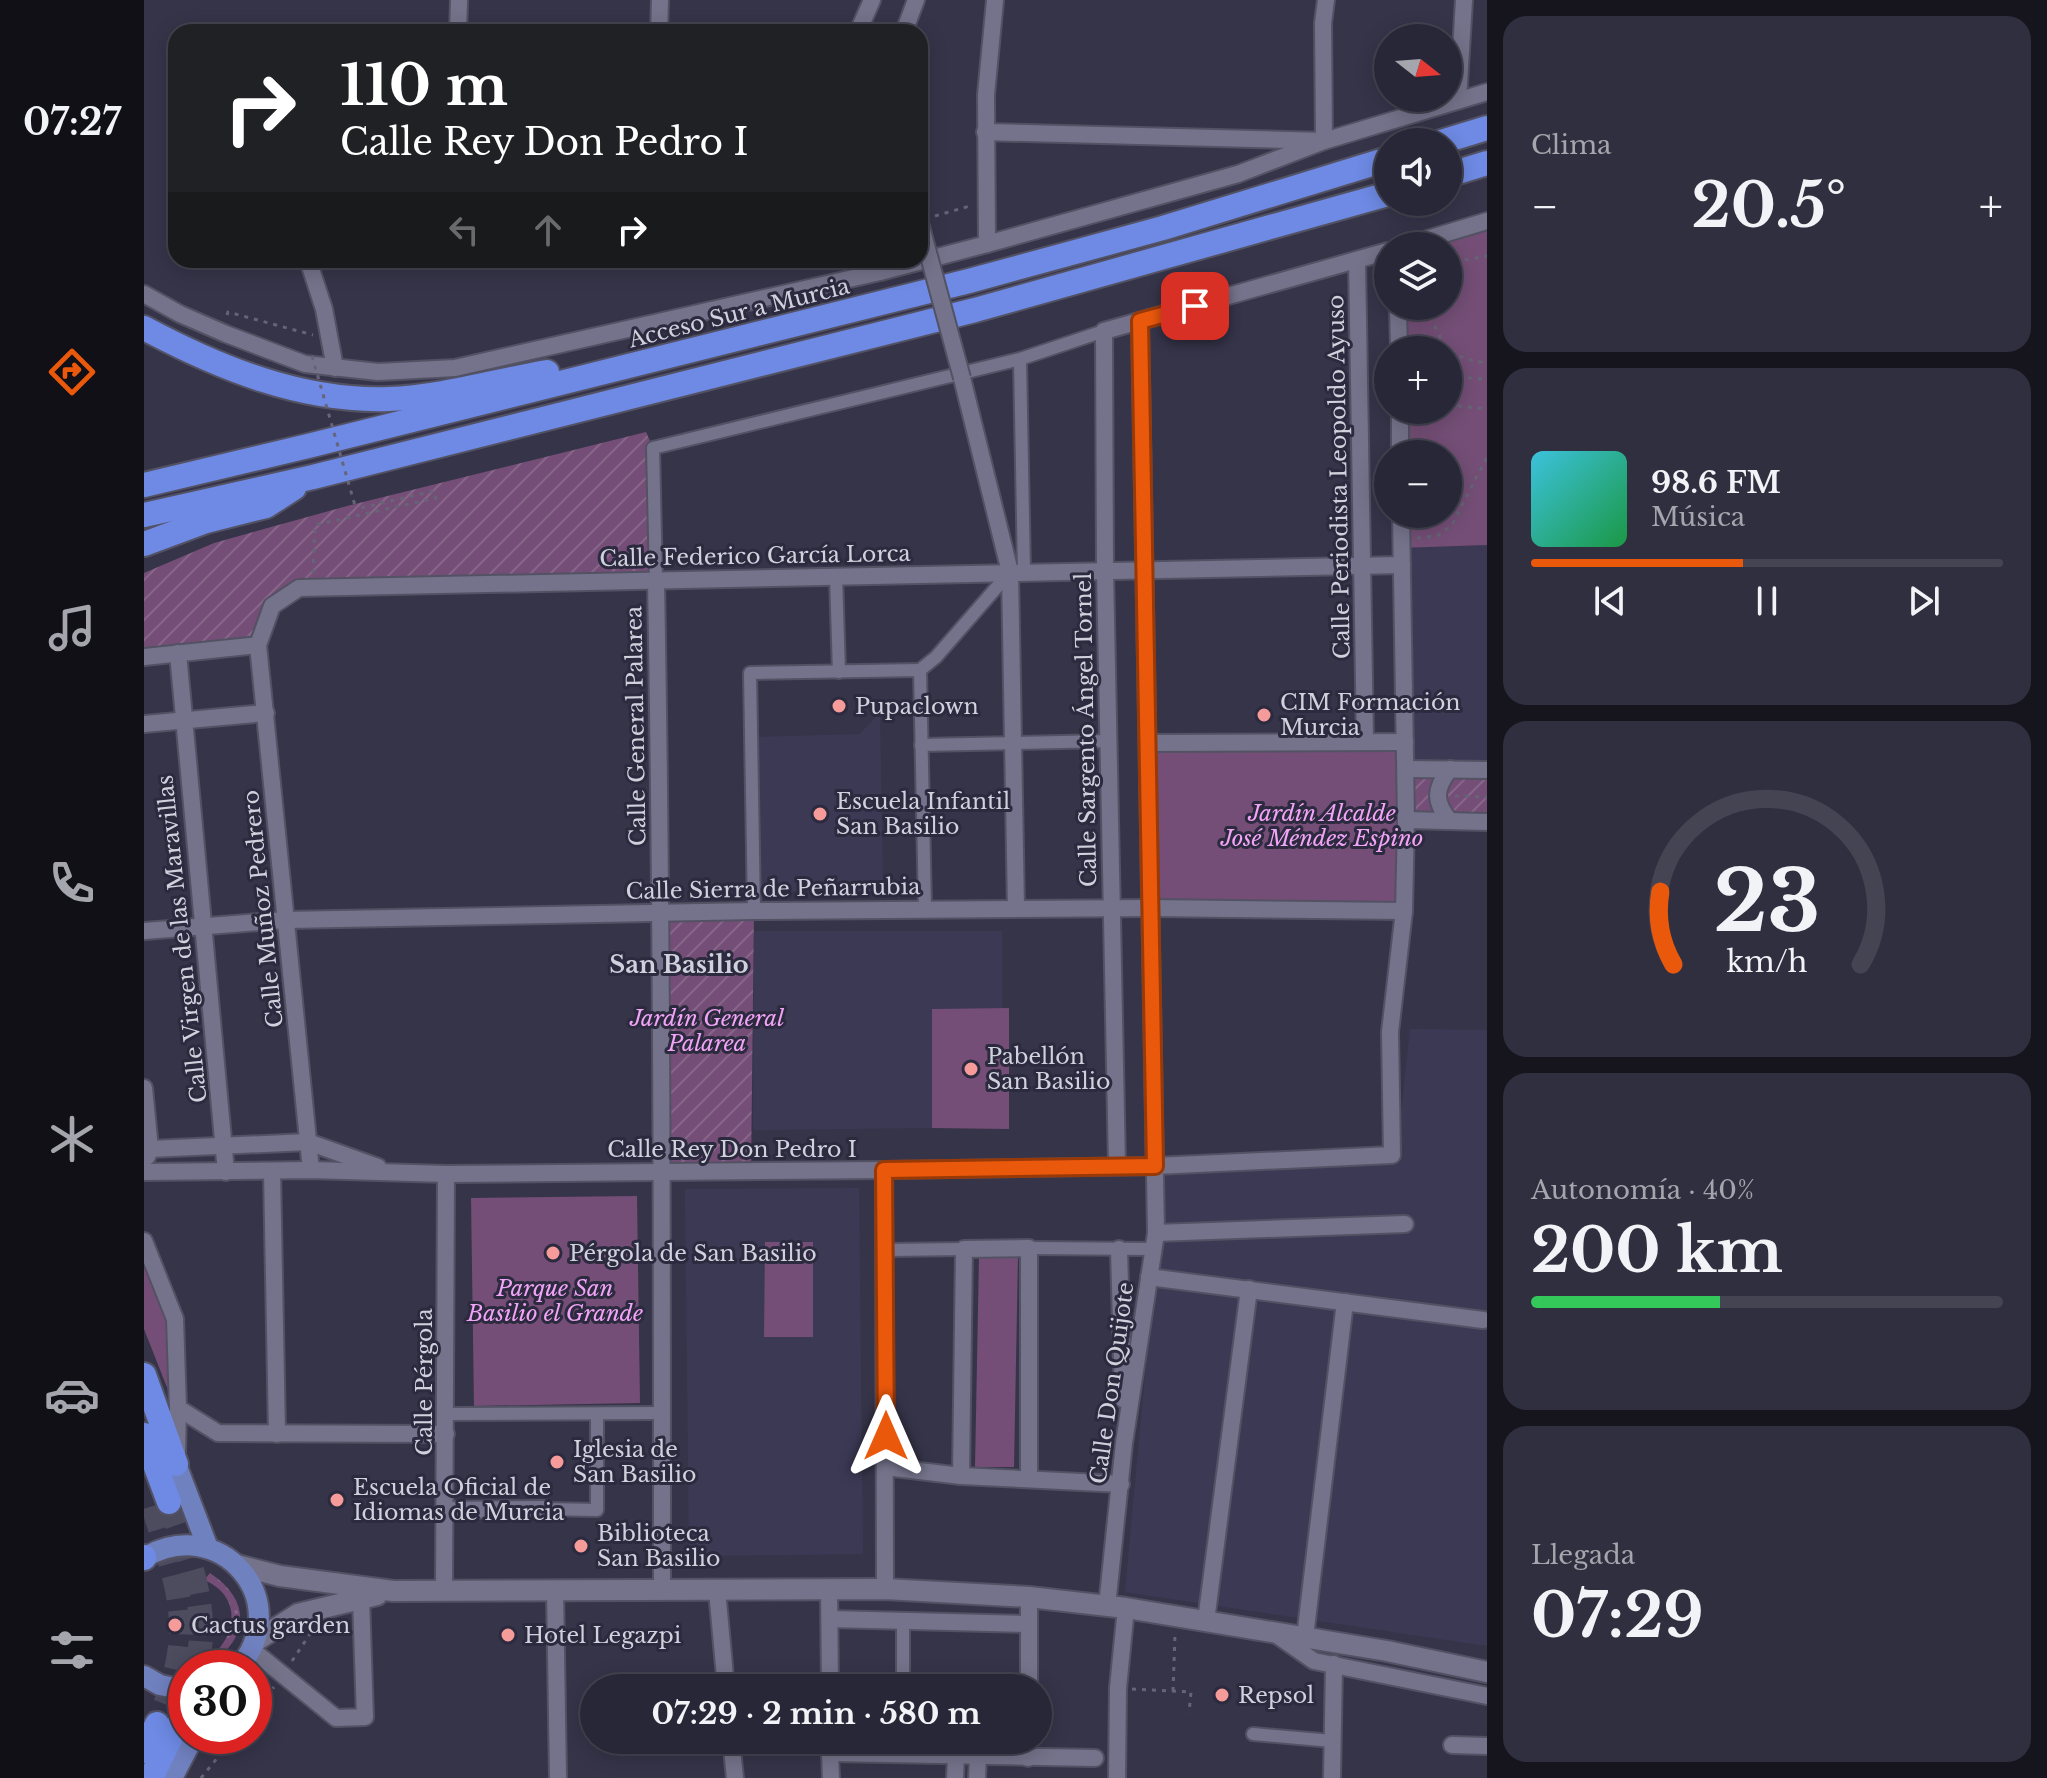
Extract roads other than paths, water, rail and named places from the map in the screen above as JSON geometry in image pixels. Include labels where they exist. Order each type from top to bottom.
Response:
[{"type":"highway","points":[[1462,136],[1487,128]]},
{"type":"highway","name":"Acceso Sur a Murcia","points":[[144,485],[801,325],[1163,228],[1374,163]]},
{"type":"highway","points":[[1462,171],[1487,163]]},
{"type":"highway","points":[[144,515],[313,477],[975,310],[1374,198]]},
{"type":"highway","points":[[144,328],[194,354],[245,375],[309,391],[388,399],[460,389],[801,325]]},
{"type":"highway","points":[[144,544],[206,521],[266,506],[313,477]]},
{"type":"highway","points":[[144,1375],[176,1464]]},
{"type":"highway","points":[[144,1435],[161,1504],[144,1483]]},
{"type":"highway","points":[[144,1751],[168,1734]]},
{"type":"highway","points":[[151,1778],[168,1745]]},
{"type":"main road","points":[[176,1464],[208,1548]]},
{"type":"main road","points":[[144,1558],[175,1545],[208,1548],[224,1554],[237,1565],[256,1595],[259,1619],[250,1650]]},
{"type":"main road","points":[[237,1565],[280,1576],[393,1591],[885,1589],[1029,1597],[1117,1607],[1305,1637],[1413,1655],[1487,1672]]},
{"type":"main road","points":[[253,1645],[298,1614],[393,1591]]},
{"type":"main road","points":[[144,1676],[168,1687]]},
{"type":"main road","points":[[172,1778],[174,1754]]},
{"type":"street","points":[[458,24],[459,0]]},
{"type":"street","points":[[659,24],[660,0]]},
{"type":"street","points":[[862,24],[872,0]]},
{"type":"street","points":[[907,24],[916,0]]},
{"type":"street","points":[[987,244],[985,132],[995,0]]},
{"type":"street","points":[[1324,141],[1323,23],[1326,0]]},
{"type":"street","points":[[1462,33],[1464,0]]},
{"type":"street","points":[[1462,99],[1487,92]]},
{"type":"street","points":[[985,132],[1290,147],[1324,141],[1419,112]]},
{"type":"street","points":[[928,256],[987,244],[1238,174],[1290,147]]},
{"type":"street","points":[[1450,232],[1487,221]]},
{"type":"street","points":[[928,225],[962,378],[1017,572]]},
{"type":"street","points":[[656,581],[653,448],[1020,359],[1104,331],[1374,255]]},
{"type":"street","name":"Calle Periodista Leopoldo Ayuso","points":[[1357,260],[1365,741]]},
{"type":"street","points":[[311,268],[324,309],[335,368]]},
{"type":"street","points":[[144,294],[180,314],[305,364],[415,372],[479,364],[870,268]]},
{"type":"street","points":[[1140,321],[1155,1166]]},
{"type":"street","name":"Calle Sargento Ángel Tornel","points":[[1104,331],[1105,571],[1117,1166]]},
{"type":"street","points":[[1016,909],[1013,744],[1020,359]]},
{"type":"street","points":[[1401,528],[1406,769],[1404,911]]},
{"type":"street","name":"Calle Federico García Lorca","points":[[258,645],[272,606],[299,588],[313,587],[1402,565]]},
{"type":"street","points":[[754,911],[750,673],[920,670],[1017,572]]},
{"type":"street","points":[[836,576],[839,672]]},
{"type":"street","name":"Calle General Palarea","points":[[656,581],[662,912],[662,1590]]},
{"type":"street","points":[[144,657],[258,645]]},
{"type":"street","name":"Calle Muñoz Pedrero","points":[[258,645],[311,1170]]},
{"type":"street","name":"Calle Virgen de las Maravillas","points":[[178,653],[226,1172]]},
{"type":"street","points":[[920,670],[925,909]]},
{"type":"street","points":[[144,724],[266,713]]},
{"type":"street","points":[[921,745],[1109,741]]},
{"type":"street","points":[[1148,743],[1405,742]]},
{"type":"street","points":[[1406,769],[1487,770]]},
{"type":"street","points":[[1450,769],[1440,782],[1436,796],[1439,808],[1450,821]]},
{"type":"street","points":[[1406,820],[1487,822]]},
{"type":"street","name":"Calle Sierra de Peñarrubia","points":[[144,931],[286,920],[662,912],[1112,908],[1404,911]]},
{"type":"street","name":"Calle Rey Don Pedro I","points":[[144,1169],[446,1174],[884,1170],[1155,1166],[1392,1155],[1390,1032],[1404,911]]},
{"type":"street","points":[[144,1088],[150,1149],[144,1169]]},
{"type":"street","name":"Calle Rey Don Pedro I","points":[[150,1149],[308,1142],[395,1173]]},
{"type":"street","name":"Calle Don Quijote","points":[[1117,1778],[1121,1484],[1124,1443],[1155,1241],[1155,1166]]},
{"type":"street","points":[[884,1170],[885,1589]]},
{"type":"street","points":[[272,1171],[277,1434]]},
{"type":"street","name":"Calle Pérgola","points":[[444,1591],[446,1174]]},
{"type":"street","points":[[886,1250],[1119,1249],[1155,1241],[1405,1224]]},
{"type":"street","points":[[144,1241],[175,1319],[176,1464]]},
{"type":"street","points":[[1029,1248],[1029,1479]]},
{"type":"street","points":[[961,1476],[964,1249]]},
{"type":"street","points":[[1119,1249],[1124,1443]]},
{"type":"street","points":[[1149,1277],[1483,1320]]},
{"type":"street","points":[[1206,1621],[1249,1289]]},
{"type":"street","points":[[1305,1637],[1345,1302]]},
{"type":"street","points":[[178,1408],[218,1433],[446,1434]]},
{"type":"street","points":[[446,1414],[662,1413]]},
{"type":"street","points":[[445,1510],[597,1510],[597,1414]]},
{"type":"street","points":[[886,1467],[961,1476],[1121,1484]]},
{"type":"street","points":[[829,1589],[830,1674]]},
{"type":"street","points":[[555,1590],[558,1778]]},
{"type":"street","points":[[717,1590],[725,1674]]},
{"type":"street","points":[[1029,1597],[1029,1674]]},
{"type":"street","points":[[253,1645],[336,1718],[365,1717],[361,1599]]},
{"type":"street","points":[[830,1619],[1029,1624]]},
{"type":"street","points":[[903,1621],[903,1674]]},
{"type":"street","points":[[1273,1632],[1314,1661],[1487,1696]]},
{"type":"street","points":[[1332,1778],[1334,1664]]},
{"type":"street","points":[[1253,1734],[1332,1741]]},
{"type":"street","points":[[1452,1745],[1487,1746]]},
{"type":"street","points":[[732,1754],[735,1778]]},
{"type":"street","points":[[830,1754],[831,1778]]},
{"type":"street","points":[[944,1754],[1095,1758]]},
{"type":"street","points":[[955,1778],[956,1756]]},
{"type":"street","points":[[977,1778],[978,1757]]},
{"type":"tunnel","points":[[169,1502],[195,1583],[201,1624],[199,1650]]},
{"type":"tunnel","points":[[153,1506],[177,1591],[181,1639],[177,1664],[157,1724]]},
{"type":"place","name":"Pupaclown","points":[[839,706]]},
{"type":"place","name":"CIM Formación Murcia","points":[[1264,715]]},
{"type":"place","name":"Escuela Infantil San Basilio","points":[[820,814]]},
{"type":"place","name":"Pabellón San Basilio","points":[[971,1069]]},
{"type":"place","name":"Pérgola de San Basilio","points":[[553,1253]]},
{"type":"place","name":"Iglesia de San Basilio","points":[[557,1462]]},
{"type":"place","name":"Escuela Oficial de Idiomas de Murcia","points":[[337,1500]]},
{"type":"place","name":"Biblioteca San Basilio","points":[[581,1546]]},
{"type":"place","name":"Cactus garden","points":[[175,1625]]},
{"type":"place","name":"Hotel Legazpi","points":[[508,1635]]},
{"type":"place","name":"Repsol","points":[[1222,1695]]},
{"type":"district","name":"San Basilio","points":[[679,964]]},
{"type":"park label","name":"Jardín Alcalde José Méndez Espino","points":[[1322,826]]},
{"type":"park label","name":"Jardín General Palarea","points":[[707,1030]]},
{"type":"park label","name":"Parque San Basilio el Grande","points":[[555,1300]]}]
